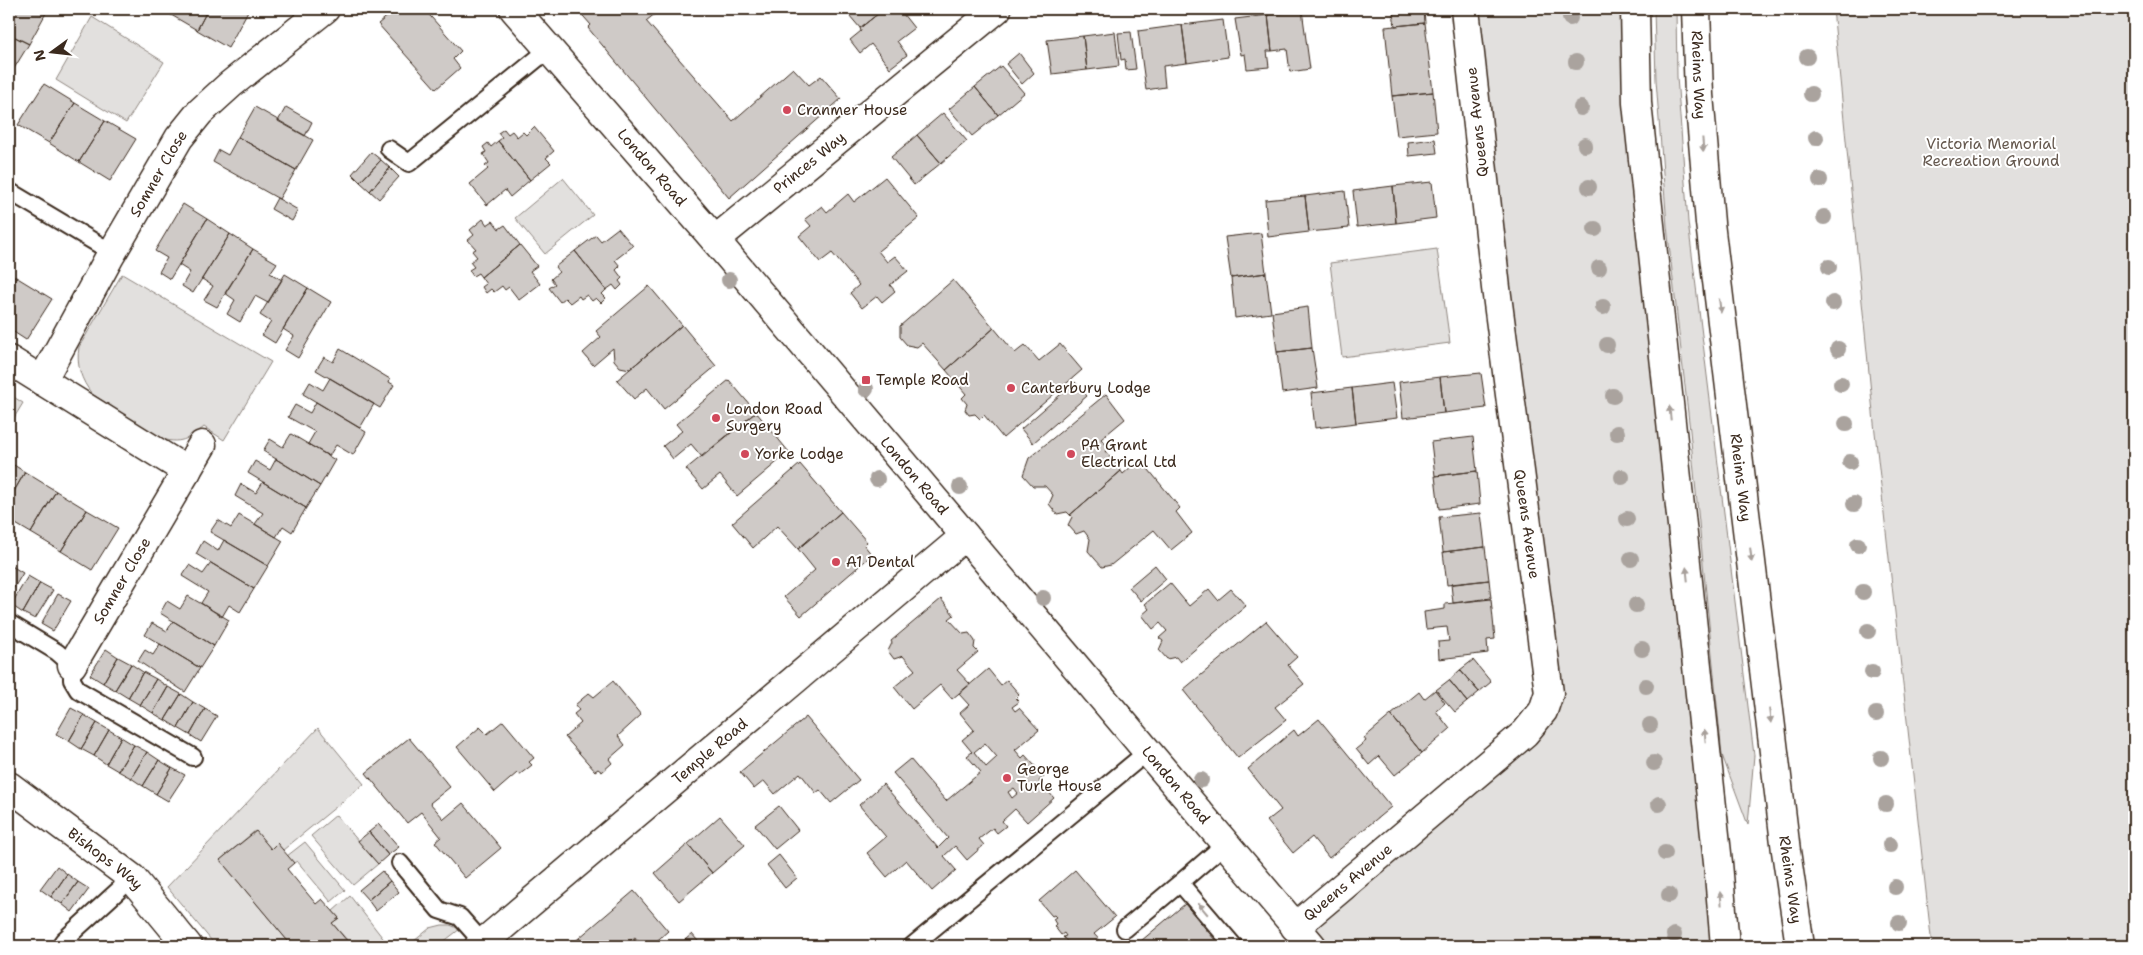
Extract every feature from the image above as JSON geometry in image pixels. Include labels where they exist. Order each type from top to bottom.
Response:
[{"type":"street","name":"Somner Close","points":[[42,381],[112,252],[179,138],[200,112],[326,9]]},
{"type":"street","name":"London Road","points":[[514,9],[715,240],[1303,937]]},
{"type":"street","name":"Princes Way","points":[[715,240],[997,9]]},
{"type":"street","name":"Queens Avenue","points":[[1303,937],[1525,733],[1543,711],[1549,693],[1496,288],[1465,9]]},
{"type":"street","points":[[1635,9],[1638,113],[1717,853],[1725,946]]},
{"type":"street","name":"Rheims Way","points":[[1696,9],[1700,95],[1710,222],[1786,851],[1800,946]]},
{"type":"street","points":[[9,360],[187,471]]},
{"type":"street","name":"Somner Close","points":[[72,665],[202,445]]},
{"type":"street","name":"Temple Road","points":[[481,944],[965,536]]},
{"type":"street","name":"Bishops Way","points":[[9,786],[132,878],[188,946]]},
{"type":"lane","points":[[389,150],[409,163],[549,49]]},
{"type":"lane","points":[[9,190],[112,252]]},
{"type":"lane","points":[[9,623],[57,652],[72,665],[72,680],[78,690],[193,757]]},
{"type":"lane","points":[[912,946],[1147,752]]},
{"type":"lane","points":[[1125,929],[1225,844]]},
{"type":"lane","points":[[400,863],[439,910],[460,917],[481,944]]},
{"type":"lane","points":[[63,941],[132,878]]},
{"type":"lane","points":[[1180,882],[1234,946]]},
{"type":"green space","points":[[1465,9],[1635,9],[1725,946],[1312,946],[1295,927],[1525,733],[1547,686]]},
{"type":"green space","points":[[1654,9],[1676,9],[1677,77],[1688,222],[1754,755],[1748,825],[1722,755],[1690,431],[1667,226],[1656,80]]},
{"type":"green space","name":"Victoria Memorial Recreation Ground","points":[[1833,9],[2134,9],[2134,946],[1932,946],[1874,423]]},
{"type":"green space","points":[[92,17],[164,62],[126,123],[56,80]]},
{"type":"green space","points":[[563,178],[593,215],[545,254],[515,218]]},
{"type":"green space","points":[[1437,249],[1450,343],[1342,357],[1330,263]]},
{"type":"green space","points":[[122,274],[271,362],[224,440],[204,427],[183,440],[173,441],[160,438],[92,394],[88,389],[82,378],[79,366],[79,347]]},
{"type":"green space","points":[[9,394],[23,403],[9,426]]},
{"type":"green space","points":[[318,728],[364,784],[283,850],[277,844],[271,849],[255,831],[220,860],[292,946],[216,946],[167,887]]},
{"type":"green space","points":[[336,815],[378,864],[353,885],[311,836]]},
{"type":"green space","points":[[305,842],[345,890],[331,902],[297,861],[294,863],[287,856]]},
{"type":"green space","points":[[350,896],[389,946],[343,946],[348,941],[332,923],[339,918],[333,911]]},
{"type":"green space","points":[[450,925],[460,929],[438,946],[408,946],[430,928]]},
{"type":"building","points":[[9,9],[38,9],[46,13],[29,44],[9,34]]},
{"type":"building","points":[[168,9],[208,9],[197,30],[166,12]]},
{"type":"building","points":[[208,9],[249,9],[228,48],[197,30]]},
{"type":"building","points":[[396,9],[424,9],[461,51],[453,59],[460,68],[436,89],[378,24]]},
{"type":"building","name":"Cranmer House","points":[[577,9],[661,9],[646,21],[733,121],[793,68],[809,85],[821,76],[841,99],[729,198],[588,28],[591,25]]},
{"type":"building","points":[[844,9],[884,9],[860,28]]},
{"type":"building","points":[[884,9],[899,9],[914,28],[897,41],[907,55],[890,68],[871,44],[860,53],[850,40],[861,31],[860,28]]},
{"type":"building","points":[[1424,9],[1425,23],[1395,26],[1393,12]]},
{"type":"building","points":[[1302,10],[1310,69],[1290,72],[1287,49],[1272,51],[1268,15]]},
{"type":"building","points":[[1268,15],[1272,51],[1267,51],[1269,67],[1247,69],[1245,54],[1241,55],[1235,19]]},
{"type":"building","points":[[1223,20],[1228,57],[1187,63],[1182,25]]},
{"type":"building","points":[[1425,23],[1433,92],[1392,96],[1385,27]]},
{"type":"building","points":[[1182,25],[1187,63],[1163,66],[1165,87],[1146,90],[1138,31]]},
{"type":"building","points":[[1115,32],[1119,66],[1087,70],[1083,36]]},
{"type":"building","points":[[1131,32],[1136,69],[1126,70],[1125,59],[1121,60],[1118,33]]},
{"type":"building","points":[[9,34],[29,44],[10,75],[9,74]]},
{"type":"building","points":[[1083,36],[1087,70],[1052,74],[1047,40]]},
{"type":"building","points":[[1019,53],[1034,73],[1022,84],[1006,64]]},
{"type":"building","points":[[1001,66],[1024,93],[998,115],[975,87]]},
{"type":"building","points":[[44,84],[75,103],[49,143],[18,125]]},
{"type":"building","points":[[975,87],[998,115],[972,136],[949,109]]},
{"type":"building","points":[[1433,92],[1437,132],[1397,136],[1392,96]]},
{"type":"building","points":[[75,103],[105,121],[79,162],[49,143]]},
{"type":"building","points":[[255,107],[313,140],[296,170],[238,137]]},
{"type":"building","points":[[286,107],[312,122],[305,136],[278,121]]},
{"type":"building","points":[[943,113],[967,141],[941,163],[917,135]]},
{"type":"building","points":[[105,121],[136,139],[110,181],[79,162]]},
{"type":"building","points":[[534,127],[554,151],[546,158],[551,163],[530,180],[498,141],[502,138],[498,133],[504,129],[508,134],[512,131],[517,137],[523,132],[526,135]]},
{"type":"building","points":[[917,135],[941,163],[914,185],[891,157]]},
{"type":"building","points":[[238,137],[296,170],[279,199],[213,162],[219,150],[228,155]]},
{"type":"building","points":[[1435,139],[1437,153],[1409,156],[1408,142]]},
{"type":"building","points":[[498,141],[530,180],[510,197],[505,190],[487,205],[470,184],[488,169],[485,166],[489,163],[483,154],[486,152],[483,147],[488,143],[491,147]]},
{"type":"building","points":[[371,152],[381,160],[360,182],[352,174]]},
{"type":"building","points":[[381,160],[390,168],[370,191],[360,182]]},
{"type":"building","points":[[390,168],[399,177],[379,199],[370,191]]},
{"type":"building","points":[[885,177],[919,218],[878,251],[887,262],[895,256],[908,271],[890,285],[895,291],[882,302],[877,296],[862,308],[850,293],[859,285],[832,253],[820,262],[799,236],[811,226],[805,219],[822,206],[827,212],[848,194],[854,202]]},
{"type":"building","points":[[1432,182],[1436,218],[1396,223],[1393,186]]},
{"type":"building","points":[[1393,186],[1396,223],[1357,227],[1353,191]]},
{"type":"building","points":[[1345,191],[1349,228],[1309,232],[1305,196]]},
{"type":"building","points":[[1305,196],[1309,232],[1268,237],[1265,200]]},
{"type":"building","points":[[277,198],[298,210],[292,221],[271,209]]},
{"type":"building","points":[[183,204],[207,219],[170,279],[159,272],[167,258],[155,251]]},
{"type":"building","points":[[207,219],[230,234],[193,293],[182,286],[190,272],[179,265]]},
{"type":"building","points":[[483,219],[487,225],[493,221],[499,229],[505,225],[520,245],[481,277],[478,273],[473,276],[469,270],[474,267],[470,262],[477,257],[472,251],[476,249],[468,240],[474,235],[470,230]]},
{"type":"building","points":[[618,228],[633,246],[615,260],[620,266],[616,270],[622,278],[619,281],[622,285],[617,290],[613,285],[606,290],[575,251],[596,235],[601,241]]},
{"type":"building","points":[[1261,233],[1266,273],[1231,278],[1225,237]]},
{"type":"building","points":[[230,234],[253,249],[217,307],[204,300],[213,286],[202,279]]},
{"type":"building","points":[[520,245],[537,266],[530,271],[540,284],[519,300],[509,287],[505,290],[502,286],[494,292],[491,289],[486,293],[482,287],[486,284],[481,277]]},
{"type":"building","points":[[253,249],[277,263],[270,273],[282,280],[268,303],[255,296],[240,322],[227,314],[235,300],[225,293]]},
{"type":"building","points":[[575,251],[606,290],[602,294],[606,298],[601,303],[596,298],[592,301],[587,295],[581,299],[579,296],[570,303],[565,298],[560,302],[549,288],[555,284],[551,279],[559,272],[555,267]]},
{"type":"building","points":[[9,273],[16,277],[9,289]]},
{"type":"building","points":[[1266,273],[1271,313],[1235,318],[1231,278]]},
{"type":"building","points":[[285,274],[308,288],[275,343],[262,335],[271,322],[260,315]]},
{"type":"building","points":[[16,277],[52,299],[26,340],[9,329],[9,289]]},
{"type":"building","points":[[953,280],[994,328],[946,370],[922,343],[917,347],[907,345],[900,337],[900,326]]},
{"type":"building","points":[[649,286],[682,325],[630,369],[620,367],[614,360],[613,348],[593,365],[583,353],[601,337],[596,331]]},
{"type":"building","points":[[308,288],[331,302],[298,358],[285,350],[294,336],[283,329]]},
{"type":"building","points":[[1308,307],[1312,348],[1277,352],[1272,312]]},
{"type":"building","points":[[682,325],[716,366],[664,409],[647,388],[634,399],[617,380]]},
{"type":"building","name":"Canterbury Lodge","points":[[994,328],[1015,353],[1025,345],[1039,361],[1060,344],[1082,370],[1003,438],[984,415],[980,419],[975,414],[969,415],[965,410],[967,404],[962,398],[966,394],[946,370]]},
{"type":"building","points":[[1312,348],[1318,388],[1282,393],[1277,352]]},
{"type":"building","points":[[340,349],[390,379],[389,382],[394,385],[380,408],[316,370],[324,357],[333,362]]},
{"type":"building","points":[[1481,373],[1486,408],[1444,413],[1440,377]]},
{"type":"building","points":[[1440,377],[1444,413],[1403,418],[1399,382]]},
{"type":"building","points":[[330,378],[374,404],[360,428],[303,394],[310,382],[323,390]]},
{"type":"building","name":"London Road Surgery","points":[[729,380],[756,412],[702,457],[691,444],[673,459],[663,446],[682,431],[676,424]]},
{"type":"building","points":[[1075,382],[1087,396],[1033,443],[1021,429]]},
{"type":"building","points":[[1392,383],[1397,418],[1356,423],[1352,388]]},
{"type":"building","points":[[1352,388],[1356,423],[1315,428],[1311,393]]},
{"type":"building","name":"PA Grant Electrical Ltd","points":[[1106,394],[1125,419],[1101,439],[1109,448],[1105,451],[1121,471],[1070,515],[1067,512],[1057,514],[1049,504],[1053,495],[1045,486],[1033,486],[1023,475],[1029,458]]},
{"type":"building","points":[[316,402],[366,432],[353,455],[336,445],[329,456],[308,444],[315,432],[288,417],[295,405],[310,413]]},
{"type":"building","name":"Yorke Lodge","points":[[756,412],[789,452],[737,496],[720,475],[703,489],[686,469]]},
{"type":"building","points":[[291,434],[335,460],[320,486],[263,451],[270,439],[283,447]]},
{"type":"building","points":[[1473,437],[1477,471],[1435,476],[1431,442]]},
{"type":"building","points":[[276,459],[320,486],[306,508],[248,473],[255,461],[270,470]]},
{"type":"building","points":[[1140,459],[1180,508],[1176,512],[1192,533],[1171,550],[1154,530],[1111,565],[1102,567],[1088,551],[1090,539],[1084,531],[1076,534],[1068,525],[1072,517],[1070,515],[1121,471],[1123,474]]},
{"type":"building","points":[[9,462],[25,472],[9,500]]},
{"type":"building","points":[[800,464],[841,512],[798,549],[777,526],[753,548],[732,523]]},
{"type":"building","points":[[1477,471],[1480,504],[1439,509],[1435,476]]},
{"type":"building","points":[[25,472],[56,491],[31,533],[9,520],[9,500]]},
{"type":"building","points":[[263,482],[306,508],[292,532],[283,526],[276,537],[255,524],[263,513],[235,496],[241,484],[256,493]]},
{"type":"building","points":[[56,491],[87,510],[61,551],[31,533]]},
{"type":"building","points":[[87,510],[118,528],[92,570],[61,551]]},
{"type":"building","name":"A1 Dental","points":[[841,512],[867,542],[864,545],[872,555],[801,616],[784,597],[815,570],[798,549]]},
{"type":"building","points":[[1481,513],[1485,547],[1443,552],[1439,517]]},
{"type":"building","points":[[239,515],[283,541],[268,566],[210,532],[218,520],[231,528]]},
{"type":"building","points":[[224,540],[268,566],[254,589],[196,554],[203,541],[218,551]]},
{"type":"building","points":[[1485,547],[1489,580],[1447,585],[1443,552]]},
{"type":"building","points":[[211,563],[254,589],[240,612],[229,605],[222,617],[201,603],[208,592],[182,576],[189,565],[203,574]]},
{"type":"building","points":[[10,565],[23,573],[9,596],[9,567]]},
{"type":"building","points":[[1155,565],[1166,579],[1141,601],[1129,587]]},
{"type":"building","points":[[28,576],[40,583],[23,613],[11,605]]},
{"type":"building","points":[[1489,580],[1491,598],[1453,603],[1451,584]]},
{"type":"building","points":[[40,583],[53,590],[35,619],[23,613]]},
{"type":"building","points":[[1170,583],[1189,606],[1209,589],[1218,600],[1231,589],[1246,606],[1180,662],[1176,657],[1167,659],[1159,650],[1163,641],[1159,638],[1167,631],[1160,623],[1153,629],[1142,615],[1149,609],[1145,604]]},
{"type":"building","points":[[58,594],[71,601],[53,631],[41,624]]},
{"type":"building","points":[[188,596],[229,620],[214,646],[160,613],[167,601],[180,609]]},
{"type":"building","points":[[941,599],[954,615],[949,619],[963,634],[969,633],[975,641],[974,648],[978,652],[957,670],[970,684],[952,699],[940,685],[912,709],[894,687],[915,670],[903,656],[894,659],[888,651],[892,643],[891,641]]},
{"type":"building","points":[[1491,599],[1495,639],[1487,640],[1488,653],[1439,659],[1438,642],[1449,641],[1447,627],[1426,629],[1424,612],[1445,609],[1445,604]]},
{"type":"building","points":[[173,621],[214,646],[200,668],[145,635],[152,623],[167,631]]},
{"type":"building","points":[[1266,621],[1297,657],[1288,665],[1304,684],[1275,707],[1286,720],[1238,758],[1183,690]]},
{"type":"building","points":[[160,644],[200,668],[185,692],[138,661],[145,650],[153,655]]},
{"type":"building","points":[[106,649],[118,657],[103,683],[90,675]]},
{"type":"building","points":[[118,657],[131,664],[115,690],[103,683]]},
{"type":"building","points":[[1473,660],[1491,682],[1479,692],[1460,670]]},
{"type":"building","points":[[131,664],[143,672],[128,698],[115,690]]},
{"type":"building","name":"George Turle House","points":[[988,669],[1001,685],[1007,680],[1019,694],[1015,698],[1019,702],[1012,707],[1015,711],[1019,708],[1039,730],[1015,750],[1022,758],[1025,755],[1044,776],[1039,781],[1054,798],[1027,822],[1015,809],[1002,821],[1006,826],[997,833],[993,828],[979,839],[984,845],[967,860],[955,846],[944,856],[956,870],[932,891],[906,860],[887,877],[867,853],[886,837],[859,805],[883,784],[938,848],[948,838],[893,773],[910,759],[946,801],[981,772],[967,756],[972,752],[962,740],[974,730],[960,713],[969,705],[959,694]],"holes":[[[985,743],[997,757],[986,767],[974,752]],[[1014,788],[1018,793],[1012,798],[1008,792]]]},
{"type":"building","points":[[1460,670],[1479,692],[1467,702],[1449,680]]},
{"type":"building","points":[[143,672],[156,679],[140,705],[128,698]]},
{"type":"building","points":[[156,679],[168,687],[153,713],[140,705]]},
{"type":"building","points":[[1449,680],[1467,702],[1455,712],[1436,690]]},
{"type":"building","points":[[613,681],[641,715],[618,736],[625,745],[609,759],[612,763],[602,772],[598,769],[595,771],[565,737],[581,723],[574,714],[579,710],[575,705],[589,693],[594,697]]},
{"type":"building","points":[[168,687],[181,694],[165,720],[153,713]]},
{"type":"building","points":[[1435,690],[1445,703],[1436,711],[1450,729],[1422,753],[1391,715],[1419,692],[1424,699]]},
{"type":"building","points":[[181,694],[193,702],[178,728],[165,720]]},
{"type":"building","points":[[193,702],[205,709],[190,735],[178,728]]},
{"type":"building","points":[[71,708],[84,715],[69,741],[56,734]]},
{"type":"building","points":[[205,709],[217,716],[201,742],[190,735]]},
{"type":"building","points":[[84,715],[97,723],[81,749],[69,741]]},
{"type":"building","points":[[1391,715],[1422,753],[1395,775],[1379,756],[1369,765],[1356,749],[1366,741],[1364,738]]},
{"type":"building","points":[[806,717],[859,780],[831,803],[820,790],[816,793],[800,773],[775,794],[764,781],[754,789],[740,772]]},
{"type":"building","points":[[1319,719],[1391,807],[1329,858],[1312,837],[1293,853],[1267,821],[1281,810],[1248,769],[1294,730],[1298,736]]},
{"type":"building","points":[[503,721],[534,758],[529,762],[532,765],[519,775],[517,773],[495,792],[457,747],[480,727],[487,734]]},
{"type":"building","points":[[97,723],[109,730],[94,756],[81,749]]},
{"type":"building","points":[[109,730],[121,737],[106,764],[94,756]]},
{"type":"building","points":[[121,737],[134,745],[118,771],[106,764]]},
{"type":"building","points":[[409,738],[450,787],[430,803],[444,819],[463,803],[501,848],[465,878],[435,842],[441,837],[421,812],[407,823],[366,773]]},
{"type":"building","points":[[134,745],[147,752],[131,778],[118,771]]},
{"type":"building","points":[[147,752],[159,760],[143,786],[131,778]]},
{"type":"building","points":[[159,760],[172,768],[156,794],[143,786]]},
{"type":"building","points":[[172,768],[185,775],[168,801],[156,794]]},
{"type":"building","points":[[779,806],[798,830],[775,849],[755,825]]},
{"type":"building","points":[[720,816],[745,845],[712,873],[688,844]]},
{"type":"building","points":[[379,824],[399,847],[388,855],[369,832]]},
{"type":"building","points":[[256,831],[271,849],[277,843],[294,863],[287,869],[316,904],[322,899],[339,918],[332,923],[348,942],[343,946],[292,946],[220,860]]},
{"type":"building","points":[[369,832],[388,855],[378,864],[358,841]]},
{"type":"building","points":[[688,844],[712,873],[679,901],[655,873]]},
{"type":"building","points":[[779,855],[797,878],[785,888],[767,865]]},
{"type":"building","points":[[57,866],[67,874],[51,897],[40,889]]},
{"type":"building","points":[[1075,870],[1115,917],[1094,934],[1105,946],[1070,945],[1063,937],[1066,936],[1064,933],[1061,935],[1054,926],[1056,924],[1053,919],[1056,917],[1052,916],[1039,901]]},
{"type":"building","points":[[382,871],[390,881],[368,900],[359,890]]},
{"type":"building","points":[[67,874],[78,882],[62,904],[51,897]]},
{"type":"building","points":[[390,881],[399,892],[376,911],[368,900]]},
{"type":"building","points":[[78,882],[89,889],[72,912],[62,904]]},
{"type":"building","points":[[634,891],[668,931],[651,946],[642,946],[635,937],[624,946],[587,946],[579,938]]},
{"type":"building","points":[[1185,904],[1220,946],[1135,946]]},
{"type":"building","points":[[692,934],[702,946],[679,945]]},
{"type":"building","points":[[579,938],[587,946],[569,946],[573,943]]},
{"type":"place","name":"Cranmer House","points":[[787,110]]},
{"type":"place","name":"Temple Road","points":[[866,380]]},
{"type":"place","name":"Canterbury Lodge","points":[[1011,388]]},
{"type":"place","name":"London Road Surgery","points":[[716,418]]},
{"type":"place","name":"Yorke Lodge","points":[[745,454]]},
{"type":"place","name":"PA Grant Electrical Ltd","points":[[1071,454]]},
{"type":"place","name":"A1 Dental","points":[[836,562]]},
{"type":"place","name":"George Turle House","points":[[1007,778]]}]
